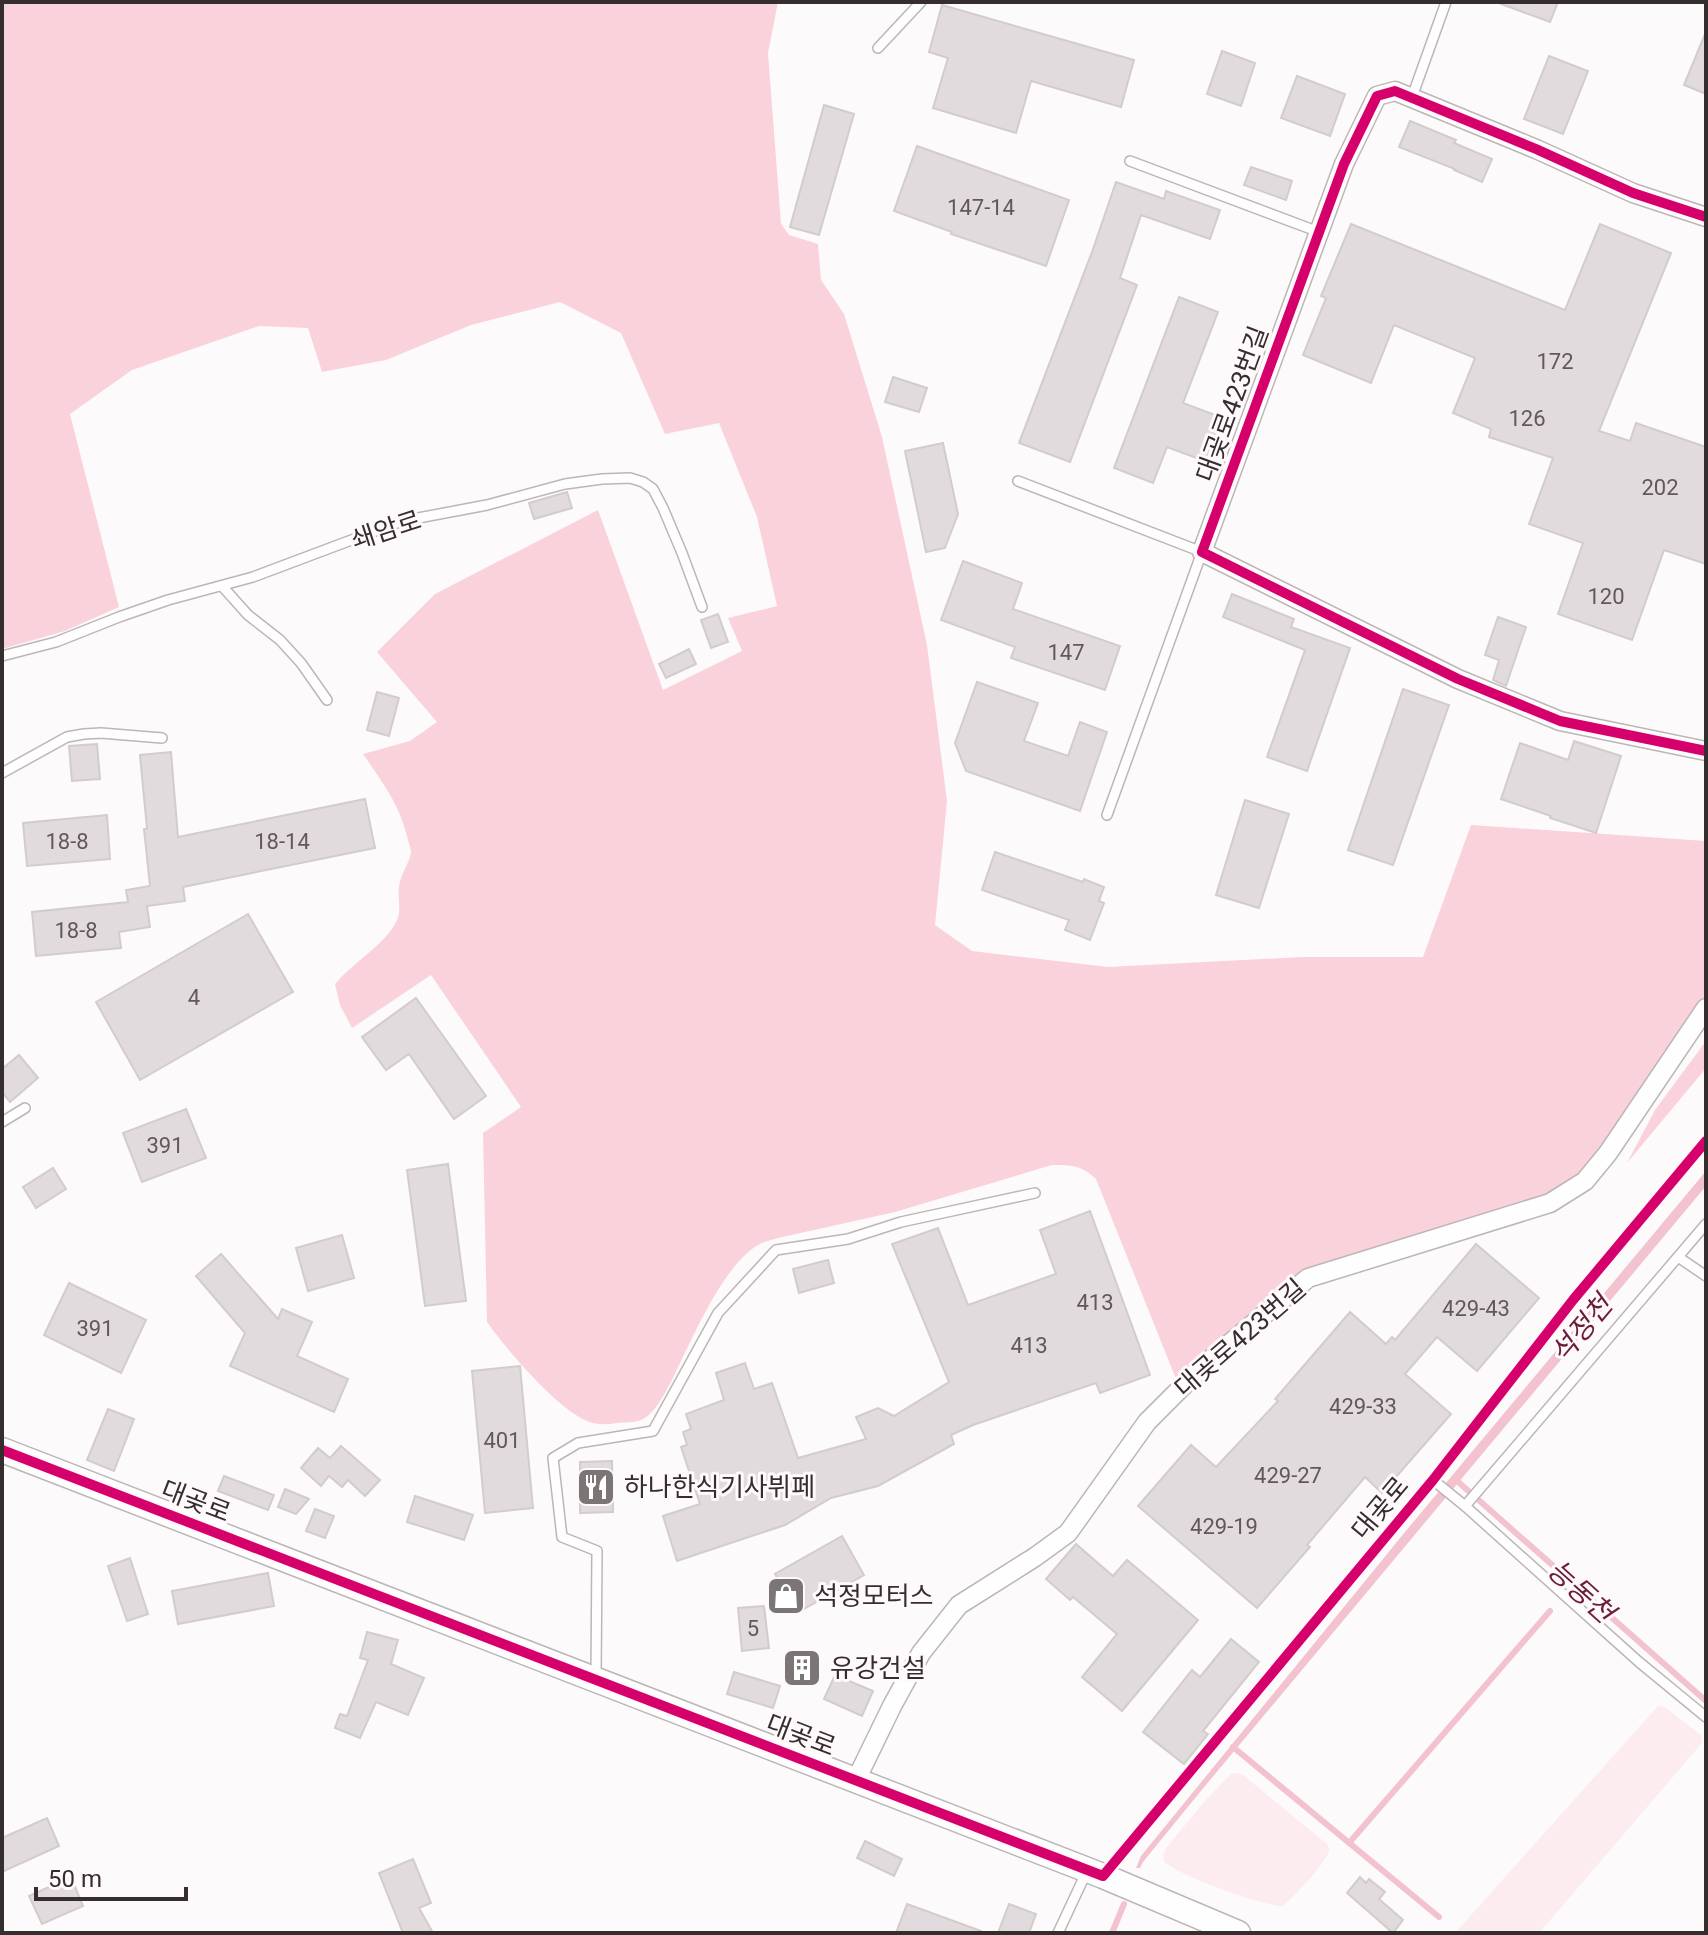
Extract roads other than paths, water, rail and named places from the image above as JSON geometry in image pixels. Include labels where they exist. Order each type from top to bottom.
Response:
[{"type":"street","name":"대곶로423번길","points":[[1202,552],[1344,164],[1377,96],[1395,91],[1412,97],[1633,193],[1706,217]]},
{"type":"street","points":[[1202,552],[1458,679],[1560,721],[1706,751]]},
{"type":"street","name":"대곶로423번길","points":[[856,1780],[921,1653],[959,1605],[1068,1533],[1147,1422],[1204,1365],[1308,1278],[1550,1203],[1585,1181],[1608,1153],[1706,1008]]},
{"type":"street","name":"대곶로","points":[[2,1450],[1095,1872],[1238,1933]]},
{"type":"lane","points":[[878,48],[921,2]]},
{"type":"lane","points":[[1412,97],[1446,2]]},
{"type":"lane","points":[[1130,161],[1319,232]]},
{"type":"lane","name":"쇄암로","points":[[2,656],[56,642],[131,613],[253,577],[402,521],[487,505],[565,484],[630,478],[653,489],[702,607]]},
{"type":"lane","points":[[1018,481],[1202,552]]},
{"type":"lane","name":"대곶로423번길","points":[[1107,815],[1202,552]]},
{"type":"lane","points":[[222,586],[248,615],[280,640],[327,700]]},
{"type":"lane","points":[[2,773],[67,737],[101,733],[162,738]]},
{"type":"lane","points":[[2,1122],[25,1108]]},
{"type":"lane","name":"대곶로","points":[[1095,1872],[1435,1482],[1573,1300],[1706,1141]]},
{"type":"lane","points":[[596,1679],[597,1551],[562,1537],[553,1458],[578,1443],[653,1431],[718,1313],[776,1250],[848,1239],[901,1222],[1035,1193]]},
{"type":"lane","points":[[1464,1503],[1479,1490],[1706,1224]]},
{"type":"lane","points":[[1678,1257],[1706,1276]]},
{"type":"lane","points":[[1435,1482],[1464,1503],[1639,1662],[1706,1717]]},
{"type":"lane","points":[[1058,1933],[1095,1872]]},
{"type":"water","name":"석정천","points":[[1706,1171],[1706,1186],[1140,1868],[1136,1868],[1141,1856],[1405,1532]]},
{"type":"waterway","name":"능동천","points":[[1456,1480],[1706,1701]]},
{"type":"waterway","points":[[1349,1843],[1550,1611]]},
{"type":"waterway","points":[[1233,1747],[1439,1917]]},
{"type":"waterway","points":[[1112,1933],[1124,1904]]},
{"type":"place","name":"하나한식기사뷔페","points":[[596,1487]]},
{"type":"place","name":"석정모터스","points":[[786,1596]]},
{"type":"place","name":"유강건설","points":[[802,1668]]}]
